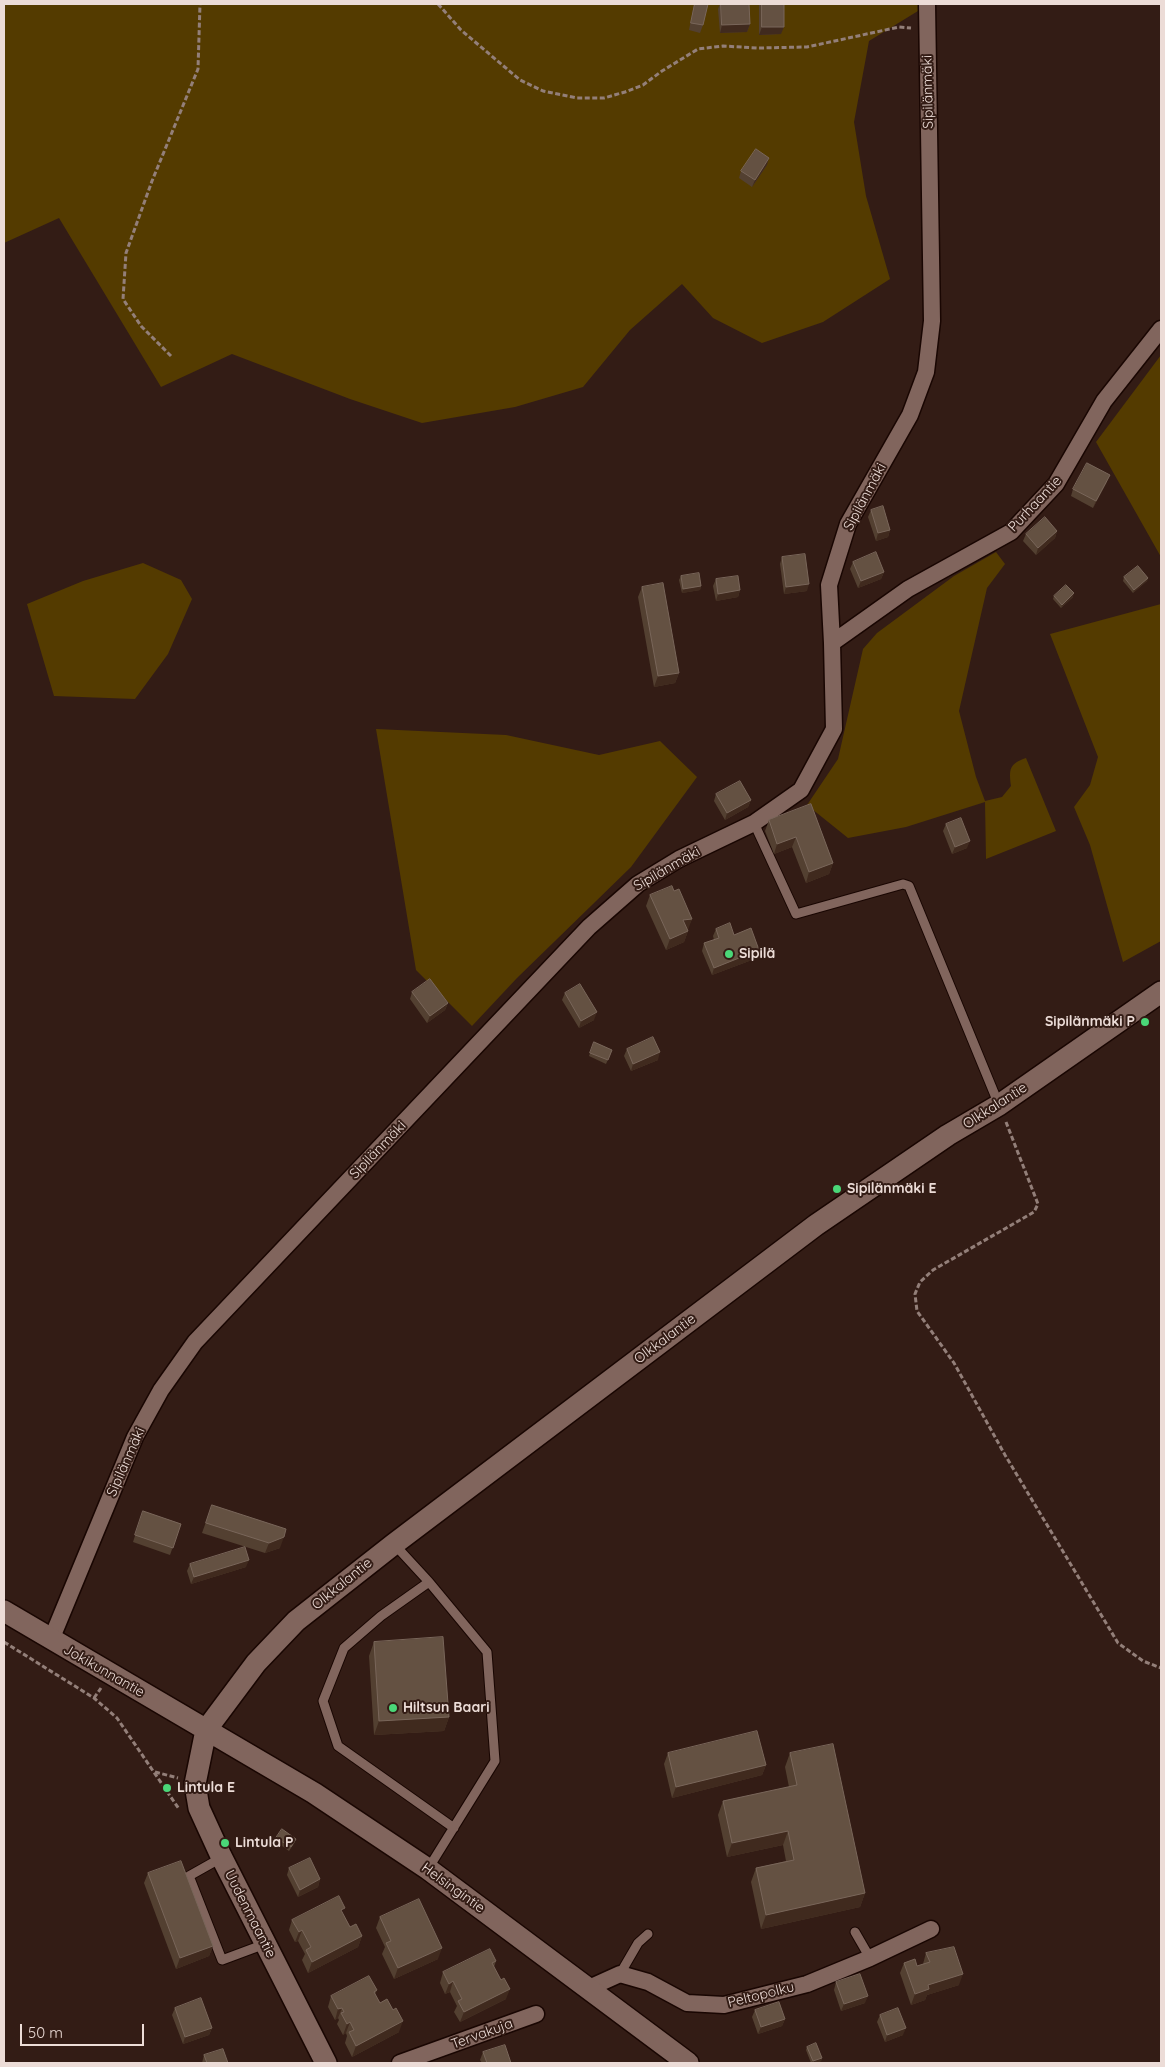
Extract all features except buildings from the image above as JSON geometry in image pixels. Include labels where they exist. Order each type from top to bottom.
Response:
[{"type":"street","name":"Sipilänmäki","points":[[51,1640],[136,1437],[161,1390],[195,1342],[589,927],[638,884],[679,859],[754,823],[801,790],[834,729],[829,584],[848,524],[910,414],[926,372],[932,321],[927,4]]},
{"type":"street","name":"Purhaantie","points":[[832,643],[908,589],[1011,532],[1056,484],[1104,401],[1161,329]]},
{"type":"street","name":"Olkkalantie","points":[[206,1730],[256,1663],[296,1621],[394,1544],[816,1225],[948,1135],[999,1105],[1161,992]]},
{"type":"street","name":"Jokikunnantie","points":[[4,1612],[206,1730]]},
{"type":"street","name":"Uudenmaantie","points":[[206,1730],[195,1784],[199,1808],[222,1858],[326,2063]]},
{"type":"street","name":"Helsingintie","points":[[206,1730],[314,1793],[428,1869],[688,2063]]},
{"type":"street","name":"Peltopolku","points":[[620,1974],[648,1982],[687,2003],[724,2005],[807,1984],[870,1958],[932,1929]]},
{"type":"street","points":[[589,1988],[620,1974]]},
{"type":"street","name":"Tervakuja","points":[[400,2063],[536,2014]]},
{"type":"lane","points":[[754,823],[796,914],[902,884],[909,886],[999,1105]]},
{"type":"lane","points":[[394,1544],[429,1582],[487,1652],[495,1761],[428,1869]]},
{"type":"lane","points":[[429,1582],[381,1616],[344,1648],[323,1701],[338,1746],[454,1828]]},
{"type":"lane","points":[[222,1858],[189,1876],[222,1960],[265,1944]]},
{"type":"lane","points":[[855,1932],[870,1958]]},
{"type":"lane","points":[[620,1974],[638,1943],[648,1934]]},
{"type":"path","points":[[171,356],[141,326],[123,299],[126,253],[152,182],[198,69],[200,4]]},
{"type":"path","points":[[438,4],[461,30],[520,80],[544,91],[577,98],[604,98],[643,85],[662,71],[698,50],[723,46],[807,48],[899,27],[927,28]]},
{"type":"path","points":[[999,1105],[1038,1204],[1034,1212],[933,1270],[920,1282],[915,1294],[917,1311],[954,1363],[1010,1464],[1118,1643],[1143,1661],[1161,1668]]},
{"type":"path","points":[[4,1642],[94,1698]]},
{"type":"path","points":[[155,1772],[195,1784]]},
{"type":"shaded area","points":[[4,4],[918,4],[918,11],[869,41],[854,122],[866,196],[890,279],[823,322],[762,343],[713,318],[682,284],[630,330],[583,387],[515,407],[422,423],[350,399],[232,354],[161,387],[59,218],[4,243]]},
{"type":"shaded area","points":[[1161,355],[1161,557],[1096,442]]},
{"type":"shaded area","points":[[996,552],[1005,564],[987,588],[959,711],[976,777],[985,801],[1002,797],[1011,786],[1011,768],[1026,758],[1056,831],[986,859],[985,802],[906,827],[848,838],[807,805],[838,759],[863,649],[877,633],[954,576]]},
{"type":"shaded area","points":[[143,563],[181,580],[192,599],[168,654],[135,699],[54,696],[27,604],[83,581]]},
{"type":"shaded area","points":[[1161,604],[1161,941],[1123,962],[1090,845],[1074,807],[1090,785],[1098,757],[1050,634]]},
{"type":"shaded area","points":[[376,729],[506,735],[599,755],[660,741],[697,777],[631,867],[517,978],[472,1026],[416,970]]},
{"type":"place","name":"Sipilä","points":[[729,954]]},
{"type":"place","name":"Sipilänmäki P","points":[[1145,1022]]},
{"type":"place","name":"Sipilänmäki E","points":[[837,1189]]},
{"type":"place","name":"Hiltsun Baari","points":[[393,1708]]},
{"type":"place","name":"Lintula E","points":[[167,1788]]},
{"type":"place","name":"Lintula P","points":[[225,1843]]}]
